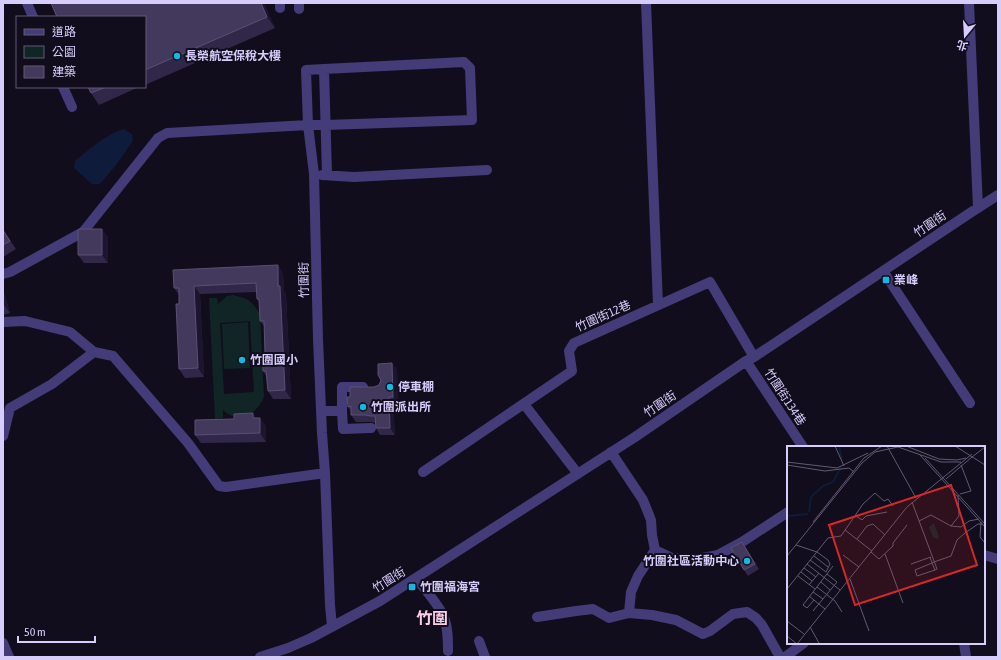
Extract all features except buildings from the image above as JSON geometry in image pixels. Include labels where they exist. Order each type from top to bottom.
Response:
[{"type":"street","points":[[27,3],[33,16]]},
{"type":"street","points":[[646,3],[658,305]]},
{"type":"street","points":[[969,3],[978,208]]},
{"type":"street","points":[[3,274],[10,272],[84,232],[158,138],[167,133],[326,124],[472,120],[470,68],[464,62],[324,70],[326,124],[327,175]]},
{"type":"street","name":"竹圍街","points":[[324,70],[306,70],[308,125],[314,174],[321,411],[332,627]]},
{"type":"street","points":[[63,88],[72,107]]},
{"type":"street","points":[[314,174],[354,177],[487,170]]},
{"type":"street","name":"竹圍街","points":[[260,657],[289,653],[311,638],[380,601],[578,474],[998,195]]},
{"type":"street","points":[[883,271],[970,402]]},
{"type":"street","name":"竹圍街12巷","points":[[423,472],[572,371],[569,351],[574,343],[710,282],[750,359]]},
{"type":"street","points":[[3,322],[25,322],[70,332],[94,352],[114,356],[188,443],[219,486],[226,487],[325,472]]},
{"type":"street","points":[[3,436],[10,408],[52,384],[94,352]]},
{"type":"street","name":"竹圍街134巷","points":[[750,359],[802,446]]},
{"type":"street","points":[[371,428],[343,429],[342,388],[372,387]]},
{"type":"street","points":[[524,404],[578,474]]},
{"type":"street","points":[[321,411],[342,411]]},
{"type":"street","points":[[611,452],[643,500],[651,520],[655,550],[638,576],[631,592],[629,613]]},
{"type":"street","points":[[655,550],[672,558],[698,559],[718,555],[742,542],[787,513]]},
{"type":"street","points":[[985,555],[998,559]]},
{"type":"street","points":[[416,578],[444,616],[448,634],[448,651]]},
{"type":"street","points":[[537,617],[593,609],[609,618],[629,613],[652,615],[676,620],[703,634],[733,614],[747,612],[756,618],[762,625],[780,657]]},
{"type":"street","points":[[479,641],[485,657]]},
{"type":"street","points":[[3,644],[9,657]]},
{"type":"street","points":[[785,657],[803,644]]},
{"type":"street","points":[[964,644],[966,657]]},
{"type":"green space","points":[[233,295],[246,299],[252,303],[260,314],[264,397],[256,409],[246,416],[235,417],[223,410],[223,418],[215,419],[209,298],[217,298],[218,304],[227,296]],"holes":[[[250,321],[254,392],[224,394],[220,323]]]},
{"type":"green space","points":[[248,322],[250,368],[224,369],[222,324]]},
{"type":"water","points":[[124,129],[132,134],[133,141],[100,184],[92,184],[74,168],[75,161],[111,134]]},
{"type":"place","name":"長榮航空保稅大樓","points":[[177,56]]},
{"type":"place","name":"業峰","points":[[886,280]]},
{"type":"place","name":"竹圍國小","points":[[242,360]]},
{"type":"place","name":"停車棚","points":[[390,387]]},
{"type":"place","name":"竹圍派出所","points":[[363,407]]},
{"type":"place","name":"竹圍社區活動中心","points":[[747,561]]},
{"type":"place","name":"竹圍福海宮","points":[[412,587]]},
{"type":"district","name":"竹圍","points":[[432,618]]}]
